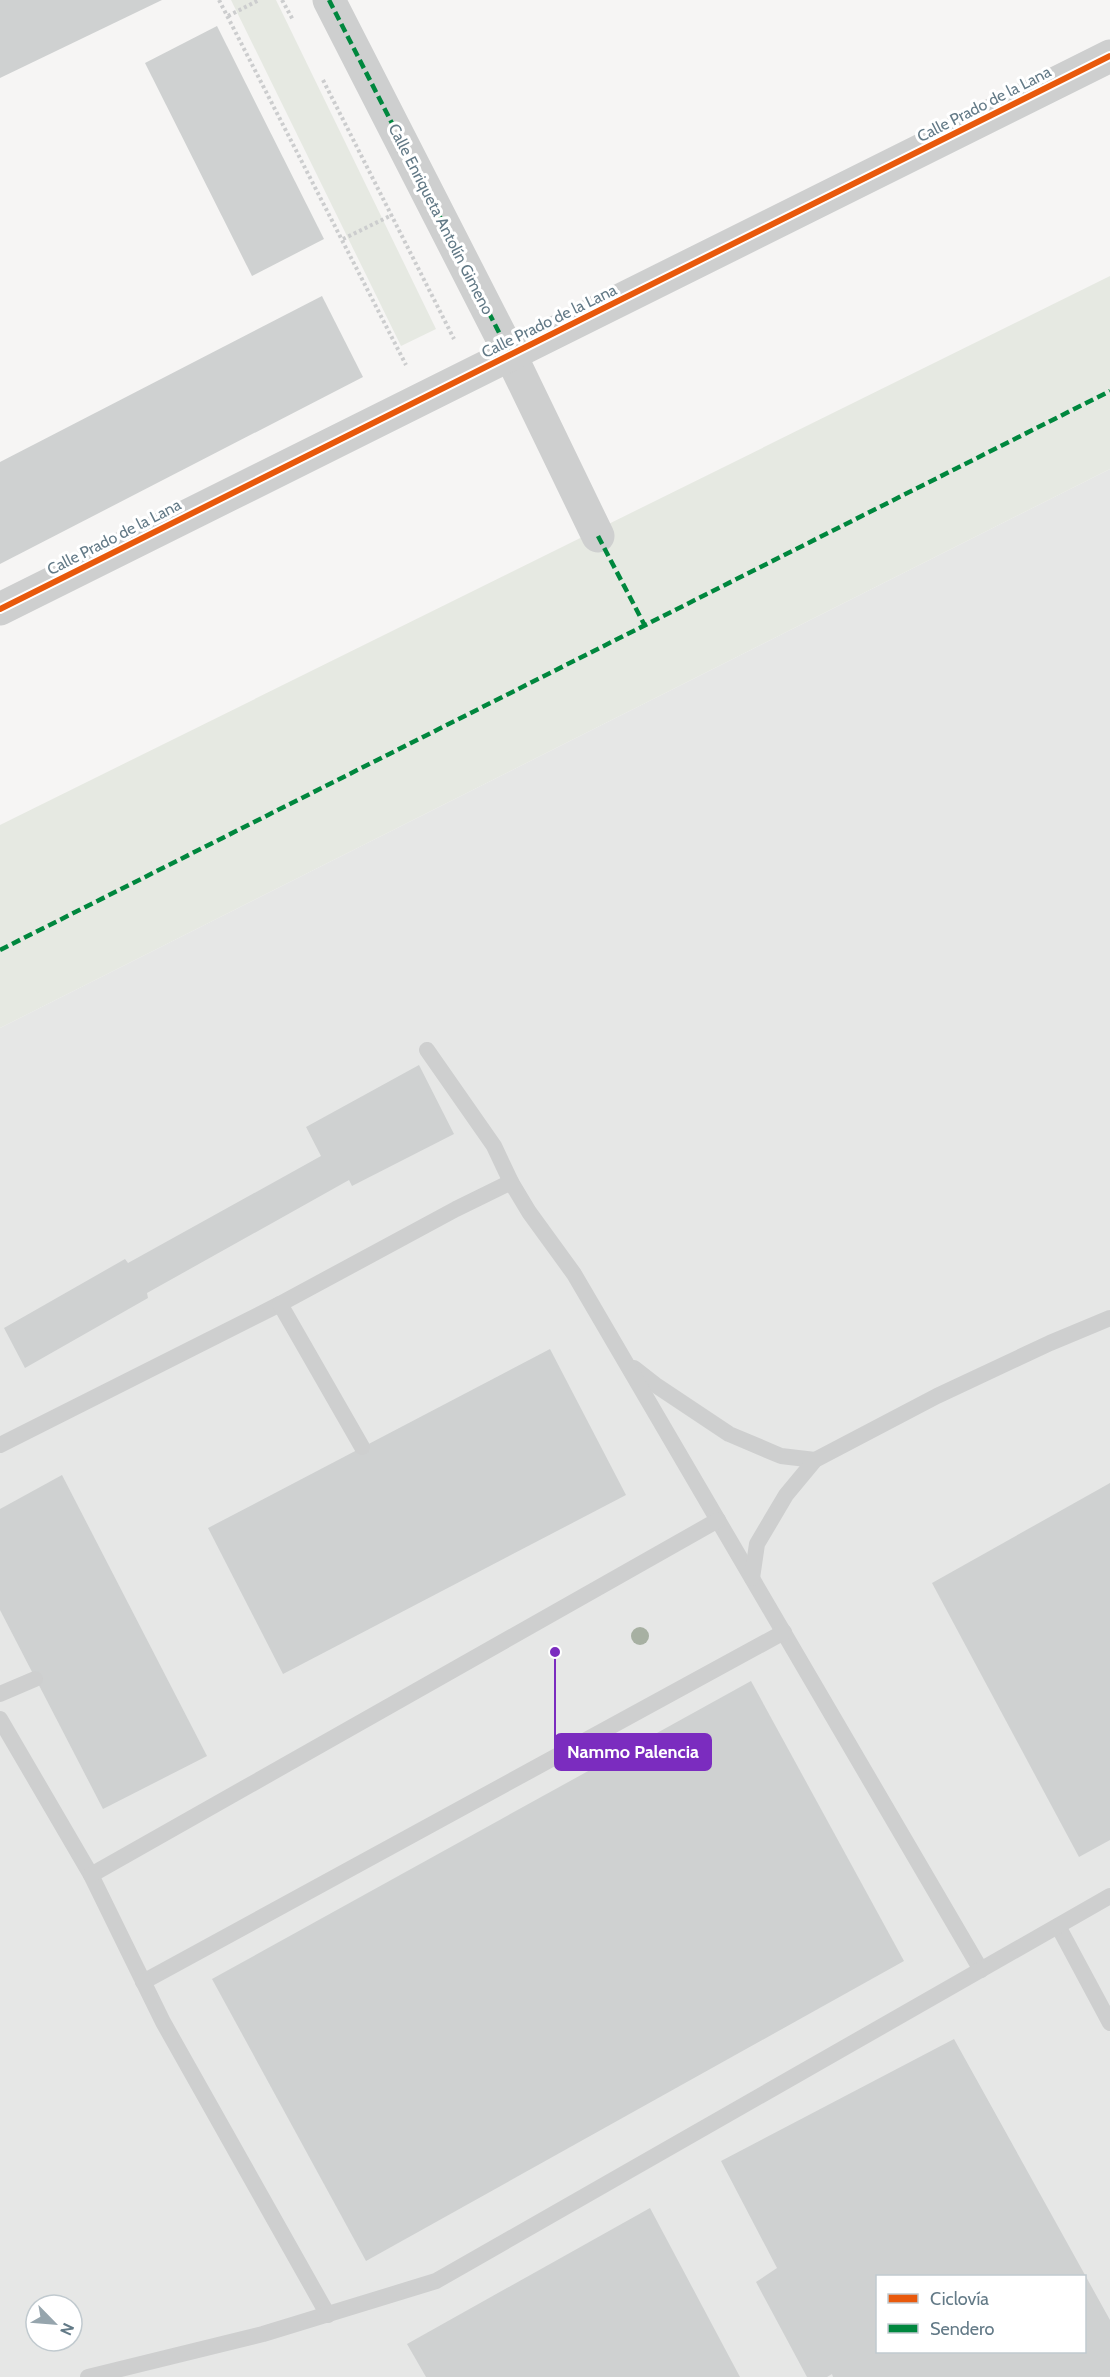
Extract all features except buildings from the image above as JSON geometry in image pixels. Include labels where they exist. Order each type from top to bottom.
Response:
[{"type":"street","name":"Calle Enriqueta Antolín Gimeno","points":[[332,1],[510,354],[598,536]]},
{"type":"street","name":"Calle Prado de la Lana","points":[[0,609],[1110,56]]},
{"type":"lane","points":[[427,1050],[494,1146],[511,1182],[529,1212],[574,1274],[981,1970]]},
{"type":"lane","points":[[0,1445],[280,1304],[456,1209],[511,1182]]},
{"type":"lane","points":[[280,1304],[362,1447]]},
{"type":"lane","points":[[752,1578],[757,1544],[786,1494],[815,1460],[937,1396],[1050,1343],[1110,1318]]},
{"type":"lane","points":[[625,1360],[657,1386],[729,1434],[781,1456],[815,1460]]},
{"type":"lane","points":[[91,1875],[718,1520]]},
{"type":"lane","points":[[143,1982],[784,1632]]},
{"type":"lane","points":[[0,1694],[35,1678]]},
{"type":"lane","points":[[0,1719],[91,1875],[163,2022],[328,2315]]},
{"type":"lane","points":[[88,2377],[263,2334],[436,2281],[1110,1896]]},
{"type":"lane","points":[[1058,1926],[1110,2023]]},
{"type":"path","points":[[219,0],[343,239],[422,398]]},
{"type":"path","points":[[228,16],[259,0]]},
{"type":"path","points":[[282,0],[298,31]]},
{"type":"path","points":[[319,72],[471,375]]},
{"type":"path","points":[[343,239],[392,215]]},
{"type":"shaded area","points":[[231,0],[276,0],[436,329],[401,346]]},
{"type":"shaded area","points":[[1110,276],[1110,469],[0,1028],[0,825]]},
{"type":"shaded area","points":[[1110,469],[1110,2377],[0,2377],[0,1028]]},
{"type":"marked path","points":[[329,0],[510,354]]},
{"type":"marked path","points":[[0,950],[1110,391]]},
{"type":"marked path","points":[[598,536],[644,624]]},
{"type":"cycle path","points":[[0,609],[1110,56]]},
{"type":"place","name":"Nammo Palencia","points":[[555,1652]]}]
